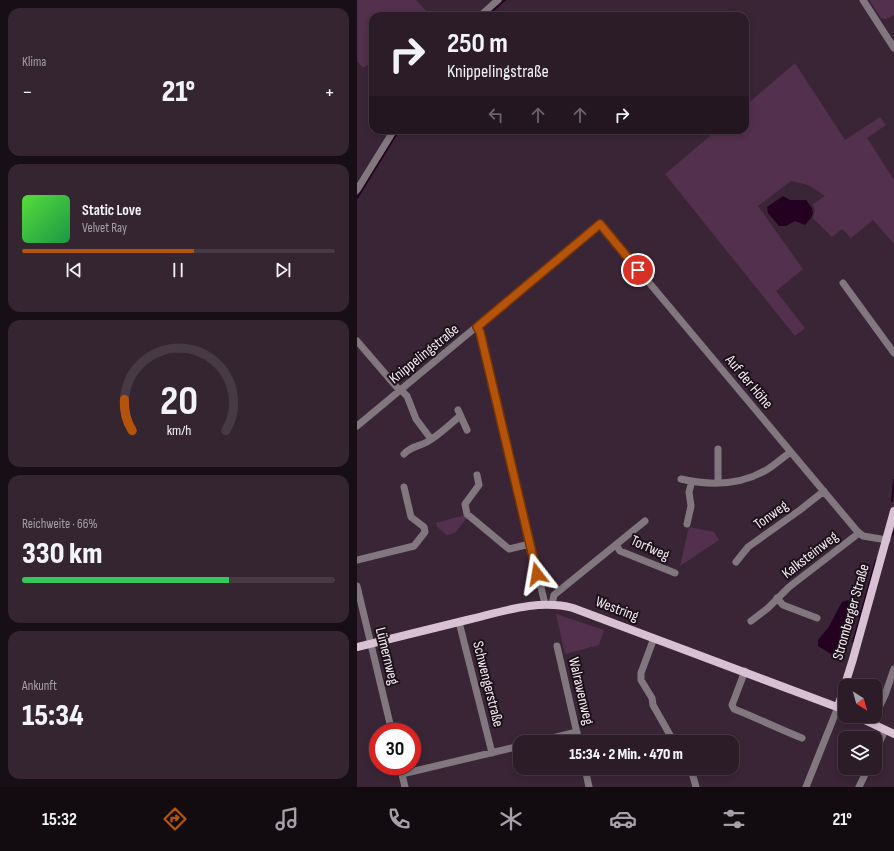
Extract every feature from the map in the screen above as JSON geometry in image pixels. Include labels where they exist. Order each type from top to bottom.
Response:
[{"type":"main road","name":"Stromberger Straße","points":[[849,679],[894,511]]},
{"type":"main road","name":"Westring","points":[[357,647],[515,609],[548,604],[573,608],[838,708]]},
{"type":"main road","points":[[879,723],[885,730],[894,734]]},
{"type":"street","points":[[484,12],[498,0]]},
{"type":"street","points":[[863,0],[894,48]]},
{"type":"street","points":[[357,190],[392,134]]},
{"type":"street","name":"Knippelingstraße","points":[[357,426],[600,224]]},
{"type":"street","name":"Auf der Höhe","points":[[600,224],[824,490],[859,534]]},
{"type":"street","points":[[843,283],[894,353]]},
{"type":"street","points":[[477,327],[480,332],[530,544],[548,604]]},
{"type":"street","points":[[357,342],[407,396],[416,419],[431,439]]},
{"type":"street","points":[[404,454],[409,448],[425,443],[431,439],[459,413],[467,430]]},
{"type":"street","points":[[718,449],[718,483]]},
{"type":"street","points":[[681,479],[718,483],[741,480],[756,475],[769,468],[791,452]]},
{"type":"street","points":[[477,475],[479,485],[465,504],[467,514],[509,549],[530,544]]},
{"type":"street","points":[[687,524],[691,506],[689,492],[692,481]]},
{"type":"street","points":[[357,560],[414,546],[425,532],[424,528],[411,517],[404,487]]},
{"type":"street","name":"Tonweg","points":[[736,562],[748,547],[800,510],[824,490]]},
{"type":"street","name":"Torfweg","points":[[548,604],[554,595],[645,521]]},
{"type":"street","points":[[859,534],[887,540]]},
{"type":"street","name":"Kalksteinweg","points":[[817,618],[783,605],[775,600],[806,573],[859,534]]},
{"type":"street","name":"Torfweg","points":[[616,545],[621,551],[675,573]]},
{"type":"street","name":"Lümernweg","points":[[357,586],[390,723]]},
{"type":"street","points":[[751,621],[768,608],[775,600]]},
{"type":"street","name":"Schwengerstraße","points":[[459,622],[492,753]]},
{"type":"street","points":[[654,638],[641,673],[641,680],[652,698],[653,706],[670,735]]},
{"type":"street","name":"Walrawenweg","points":[[557,646],[578,735]]},
{"type":"street","points":[[882,701],[894,669]]},
{"type":"street","points":[[745,672],[732,705],[734,709],[763,720],[773,727],[802,738]]},
{"type":"street","name":"Stromberger Straße","points":[[806,787],[838,716]]},
{"type":"street","points":[[882,737],[885,730]]},
{"type":"street","points":[[565,735],[577,732]]},
{"type":"street","points":[[421,770],[513,748]]},
{"type":"street","points":[[402,775],[405,787]]},
{"type":"street","points":[[586,775],[589,787]]},
{"type":"street","points":[[692,775],[696,787]]},
{"type":"street","points":[[859,787],[865,775]]},
{"type":"shaded area","points":[[357,0],[416,0],[426,11],[369,12],[369,64],[363,68],[357,61]]},
{"type":"shaded area","points":[[869,0],[894,0],[894,15],[886,19],[881,18]]},
{"type":"shaded area","points":[[795,63],[845,140],[880,117],[886,125],[867,138],[894,180],[894,244],[873,220],[851,238],[842,229],[832,237],[813,218],[815,210],[813,204],[825,196],[808,185],[791,181],[758,206],[803,269],[776,291],[805,328],[795,336],[665,174],[712,134],[749,134],[749,103]]},
{"type":"shaded area","points":[[783,196],[790,200],[806,200],[812,208],[813,213],[805,225],[795,221],[786,226],[779,226],[768,213],[767,207]]},
{"type":"shaded area","points":[[464,515],[467,518],[455,533],[447,535],[437,527],[436,523]]},
{"type":"shaded area","points":[[689,527],[714,532],[719,540],[680,566]]},
{"type":"shaded area","points":[[848,600],[850,603],[840,647],[831,654],[818,646],[818,640],[828,628],[842,602]]},
{"type":"shaded area","points":[[556,614],[604,630],[599,645],[565,654]]},
{"type":"waterway","points":[[491,12],[505,0]]},
{"type":"waterway","points":[[357,198],[397,134]]},
{"type":"waterway","points":[[892,501],[894,480]]},
{"type":"waterway","points":[[893,535],[894,531]]},
{"type":"waterway","points":[[853,642],[876,560]]},
{"type":"route","points":[[537,574],[480,332],[477,327],[600,224],[638,270]]}]
